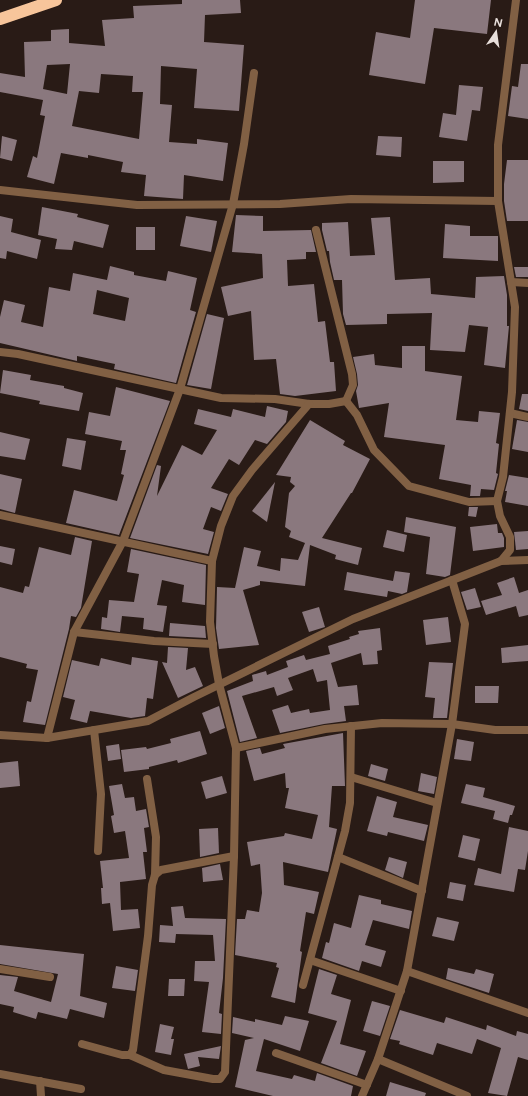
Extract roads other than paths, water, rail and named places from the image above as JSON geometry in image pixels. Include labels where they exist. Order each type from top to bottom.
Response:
[{"type":"highway","points":[[0,19],[56,0]]},
{"type":"street","points":[[501,561],[510,550],[510,537],[500,516],[497,501],[503,477],[510,414],[515,307],[498,201],[498,145],[516,0]]},
{"type":"street","points":[[47,738],[74,632],[123,541],[180,389],[233,204],[244,144],[254,73]]},
{"type":"street","points":[[0,190],[137,204],[280,204],[352,199],[498,201]]},
{"type":"street","points":[[316,230],[352,374],[353,386],[346,402]]},
{"type":"street","points":[[511,282],[528,283]]},
{"type":"street","points":[[0,352],[18,354],[222,398],[275,399],[309,404],[346,402]]},
{"type":"street","points":[[346,402],[357,416],[374,450],[409,486],[469,502],[497,501]]},
{"type":"street","points":[[82,1044],[122,1055],[130,1055],[164,1070],[213,1079],[220,1079],[223,1077],[225,1072],[234,856],[236,748],[219,684],[210,622],[212,561],[221,526],[233,496],[252,470],[309,404]]},
{"type":"street","points":[[510,414],[528,417]]},
{"type":"street","points":[[0,515],[212,561]]},
{"type":"street","points":[[0,735],[47,738],[148,721],[219,684],[353,619],[501,561],[528,560]]},
{"type":"street","points":[[362,1096],[378,1059],[407,971],[452,724],[465,624],[452,580]]},
{"type":"street","points":[[74,632],[154,641],[213,644]]},
{"type":"street","points":[[236,748],[325,729],[382,724],[452,724],[495,730],[528,730]]},
{"type":"street","points":[[303,985],[345,831],[351,777],[351,726]]},
{"type":"street","points":[[94,730],[101,794],[98,851]]},
{"type":"street","points":[[351,777],[437,803]]},
{"type":"street","points":[[130,1055],[133,1050],[148,936],[152,884],[155,874],[156,837],[147,779]]},
{"type":"street","points":[[155,874],[161,870],[234,856]]},
{"type":"street","points":[[338,857],[422,891]]},
{"type":"street","points":[[310,960],[401,991]]},
{"type":"street","points":[[0,969],[50,977]]},
{"type":"street","points":[[407,971],[528,1013]]},
{"type":"street","points":[[276,1053],[367,1085]]},
{"type":"street","points":[[378,1059],[467,1096]]},
{"type":"street","points":[[0,1074],[80,1089]]},
{"type":"street","points":[[40,1081],[41,1096]]}]
